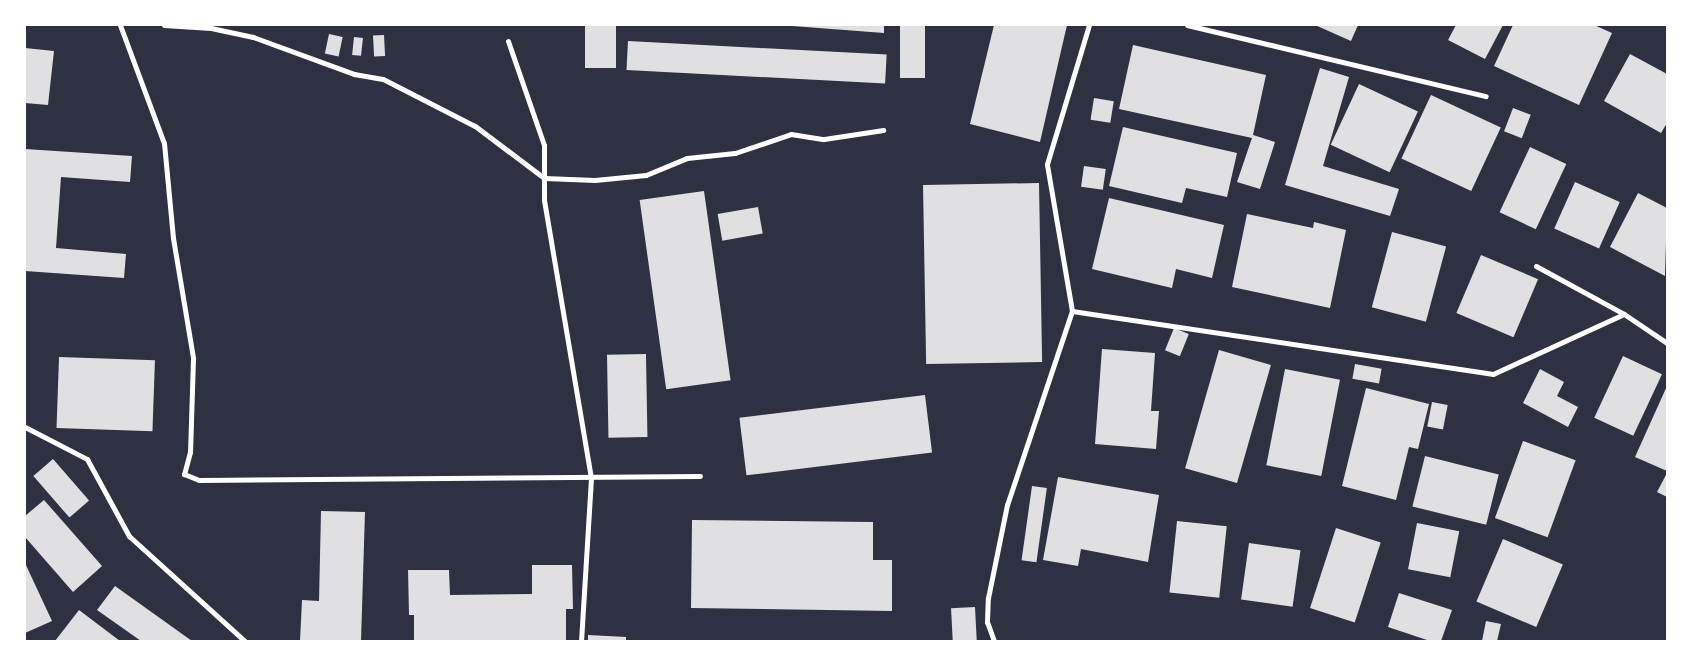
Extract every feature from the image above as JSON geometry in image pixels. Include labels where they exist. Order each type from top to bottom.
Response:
[{"type":"street","points":[[120,25],[164,143],[173,238],[193,358],[190,452],[184,474],[200,480],[700,476]]},
{"type":"street","points":[[164,25],[211,28],[253,37],[354,74],[383,79],[475,126],[544,178],[595,180],[646,174],[686,158],[735,153],[791,134],[824,139],[883,130]]},
{"type":"street","points":[[994,641],[987,622],[988,598],[1007,505],[1072,311],[1047,164],[1089,25]]},
{"type":"street","points":[[1187,25],[1486,96]]},
{"type":"street","points":[[508,41],[544,145],[544,200],[590,478],[581,641]]},
{"type":"street","points":[[1536,266],[1624,314],[1667,343]]},
{"type":"street","points":[[1072,311],[1493,374],[1624,314]]},
{"type":"street","points":[[25,427],[87,459],[129,536],[245,641]]},
{"type":"building","points":[[585,25],[616,25],[616,68],[585,68]]},
{"type":"building","points":[[779,25],[884,25],[884,33]]},
{"type":"building","points":[[900,25],[925,25],[925,78],[900,78]]},
{"type":"building","points":[[994,25],[1067,25],[1040,142],[970,124]]},
{"type":"building","points":[[1315,25],[1358,25],[1351,41]]},
{"type":"building","points":[[1456,25],[1503,25],[1485,59],[1448,40]]},
{"type":"building","points":[[1513,25],[1594,25],[1612,33],[1579,105],[1494,66]]},
{"type":"building","points":[[329,34],[343,37],[339,56],[325,54]]},
{"type":"building","points":[[384,35],[385,56],[374,57],[373,36]]},
{"type":"building","points":[[354,37],[363,38],[361,56],[352,55]]},
{"type":"building","points":[[628,41],[887,55],[885,84],[626,70]]},
{"type":"building","points":[[1133,45],[1266,75],[1253,135],[1275,142],[1260,189],[1237,182],[1252,138],[1119,109]]},
{"type":"building","points":[[25,48],[54,51],[48,105],[25,103]]},
{"type":"building","points":[[1630,54],[1667,74],[1667,123],[1661,133],[1604,101]]},
{"type":"building","points":[[1320,68],[1349,77],[1323,166],[1399,189],[1390,216],[1285,185]]},
{"type":"building","points":[[1359,84],[1418,111],[1390,172],[1331,145]]},
{"type":"building","points":[[1431,95],[1501,128],[1471,191],[1401,158]]},
{"type":"building","points":[[1094,98],[1114,101],[1110,123],[1091,120]]},
{"type":"building","points":[[1513,108],[1531,115],[1522,138],[1504,131]]},
{"type":"building","points":[[1123,127],[1237,153],[1227,197],[1186,188],[1182,203],[1109,186]]},
{"type":"building","points":[[1530,147],[1566,164],[1536,229],[1500,212]]},
{"type":"building","points":[[25,149],[132,156],[130,182],[61,177],[56,248],[126,254],[124,278],[25,271]]},
{"type":"building","points":[[1084,166],[1106,169],[1103,190],[1081,187]]},
{"type":"building","points":[[1575,182],[1620,202],[1599,249],[1554,229]]},
{"type":"building","points":[[1039,183],[1042,362],[926,364],[923,185]]},
{"type":"building","points":[[704,191],[731,380],[666,389],[640,200]]},
{"type":"building","points":[[1638,193],[1667,208],[1665,276],[1610,247]]},
{"type":"building","points":[[1109,198],[1224,225],[1212,278],[1176,269],[1172,288],[1092,269]]},
{"type":"building","points":[[758,207],[763,234],[722,241],[718,214]]},
{"type":"building","points":[[1247,214],[1313,228],[1314,222],[1346,230],[1330,308],[1232,287]]},
{"type":"building","points":[[1392,232],[1446,246],[1426,322],[1372,307]]},
{"type":"building","points":[[1481,255],[1538,279],[1513,337],[1456,313]]},
{"type":"building","points":[[1174,328],[1189,334],[1180,356],[1165,350]]},
{"type":"building","points":[[1102,349],[1155,353],[1151,411],[1159,411],[1156,449],[1095,444]]},
{"type":"building","points":[[1219,350],[1271,365],[1237,483],[1185,468]]},
{"type":"building","points":[[646,354],[647,437],[608,438],[607,355]]},
{"type":"building","points":[[1623,356],[1662,374],[1633,436],[1594,418]]},
{"type":"building","points":[[59,357],[155,360],[152,431],[57,428]]},
{"type":"building","points":[[1355,364],[1382,369],[1379,383],[1352,379]]},
{"type":"building","points":[[1285,369],[1340,380],[1321,476],[1266,465]]},
{"type":"building","points":[[1540,369],[1564,382],[1557,396],[1578,407],[1568,427],[1523,403]]},
{"type":"building","points":[[1667,386],[1667,471],[1635,457]]},
{"type":"building","points":[[1366,388],[1429,404],[1418,449],[1409,447],[1396,500],[1342,486]]},
{"type":"building","points":[[925,395],[932,453],[746,475],[739,418]]},
{"type":"building","points":[[1432,402],[1448,405],[1443,430],[1427,427]]},
{"type":"building","points":[[1523,441],[1576,460],[1548,537],[1495,518]]},
{"type":"building","points":[[1425,456],[1499,474],[1486,525],[1412,506]]},
{"type":"building","points":[[53,459],[89,501],[69,518],[33,476]]},
{"type":"building","points":[[1667,473],[1667,497],[1657,492]]},
{"type":"building","points":[[1058,477],[1159,495],[1148,562],[1081,549],[1078,566],[1043,560]]},
{"type":"building","points":[[1032,486],[1047,488],[1036,562],[1022,560]]},
{"type":"building","points":[[44,500],[102,566],[73,592],[25,537],[25,516]]},
{"type":"building","points":[[321,511],[365,512],[361,641],[300,641],[302,600],[319,601]]},
{"type":"building","points":[[692,520],[873,522],[873,560],[892,560],[892,611],[691,608]]},
{"type":"building","points":[[1177,521],[1227,526],[1219,598],[1169,593]]},
{"type":"building","points":[[1417,523],[1459,531],[1450,577],[1408,569]]},
{"type":"building","points":[[1336,528],[1381,543],[1355,622],[1310,608]]},
{"type":"building","points":[[1503,539],[1563,564],[1536,627],[1476,602]]},
{"type":"building","points":[[1249,543],[1300,550],[1293,607],[1241,599]]},
{"type":"building","points":[[25,563],[52,621],[25,633]]},
{"type":"building","points":[[532,565],[572,565],[573,609],[566,609],[566,641],[414,641],[414,615],[409,615],[408,570],[449,570],[450,595],[532,594]]},
{"type":"building","points":[[115,586],[192,641],[141,641],[97,610]]},
{"type":"building","points":[[1399,593],[1452,610],[1441,641],[1430,641],[1388,627]]},
{"type":"building","points":[[975,607],[977,641],[953,641],[951,608]]},
{"type":"building","points":[[79,610],[120,641],[55,641]]},
{"type":"building","points":[[1486,621],[1501,624],[1497,641],[1482,641]]},
{"type":"building","points":[[588,635],[626,637],[626,641],[588,641]]}]
